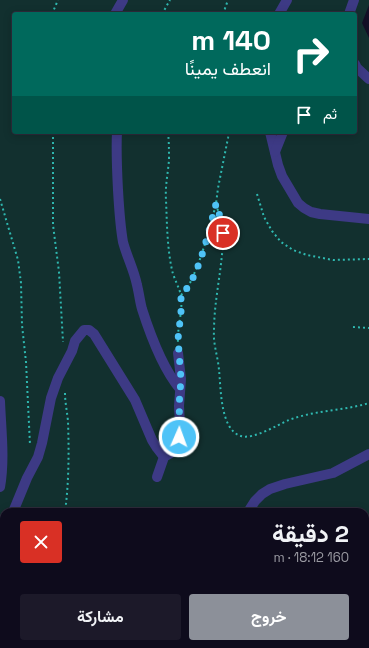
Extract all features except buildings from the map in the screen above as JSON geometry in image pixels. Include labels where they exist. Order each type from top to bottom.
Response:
[{"type":"street","points":[[116,12],[123,0]]},
{"type":"street","points":[[280,12],[287,0]]},
{"type":"street","points":[[350,12],[354,0]]},
{"type":"street","points":[[357,67],[369,79]]},
{"type":"street","points":[[117,134],[116,152],[118,195],[124,242],[137,285],[142,308],[158,351],[173,381],[180,389]]},
{"type":"street","points":[[270,134],[278,166],[282,176],[298,203],[311,212],[369,219]]},
{"type":"street","points":[[275,152],[282,134]]},
{"type":"street","points":[[15,508],[27,478],[38,457],[51,398],[58,378],[72,351],[75,341],[84,330],[89,330],[94,334],[135,400],[152,440],[164,457]]},
{"type":"street","points":[[157,478],[164,457],[171,453],[179,437],[181,379],[178,353]]},
{"type":"street","points":[[0,401],[2,455],[2,476],[0,486]]},
{"type":"street","points":[[251,508],[262,494],[270,489],[332,473],[369,454]]},
{"type":"path","points":[[53,12],[58,0]]},
{"type":"path","points":[[163,12],[170,0]]},
{"type":"path","points":[[224,12],[228,0]]},
{"type":"path","points":[[53,134],[53,225],[59,272],[63,345]]},
{"type":"path","points":[[168,134],[169,161],[166,197],[169,248],[175,281],[181,295],[178,353]]},
{"type":"path","points":[[181,295],[186,291],[190,283],[208,235],[216,204],[228,134]]},
{"type":"path","points":[[257,194],[264,217],[272,231],[280,242],[293,250],[308,255],[333,260],[369,259]]},
{"type":"path","points":[[0,200],[18,260],[21,283],[22,325],[26,362],[30,446]]},
{"type":"path","points":[[216,204],[223,233],[214,333],[224,413],[228,424],[234,433],[241,437],[250,437],[267,431],[289,420],[333,410],[358,407],[369,403]]},
{"type":"path","points":[[353,326],[369,328]]},
{"type":"path","points":[[64,390],[68,419],[68,484],[66,508]]},
{"type":"green space","points":[[0,0],[369,0],[369,5],[362,23],[369,38],[369,508],[0,508]]},
{"type":"route","points":[[179,437],[181,379],[178,339],[181,295],[186,291],[198,265],[216,204],[223,233]]}]
